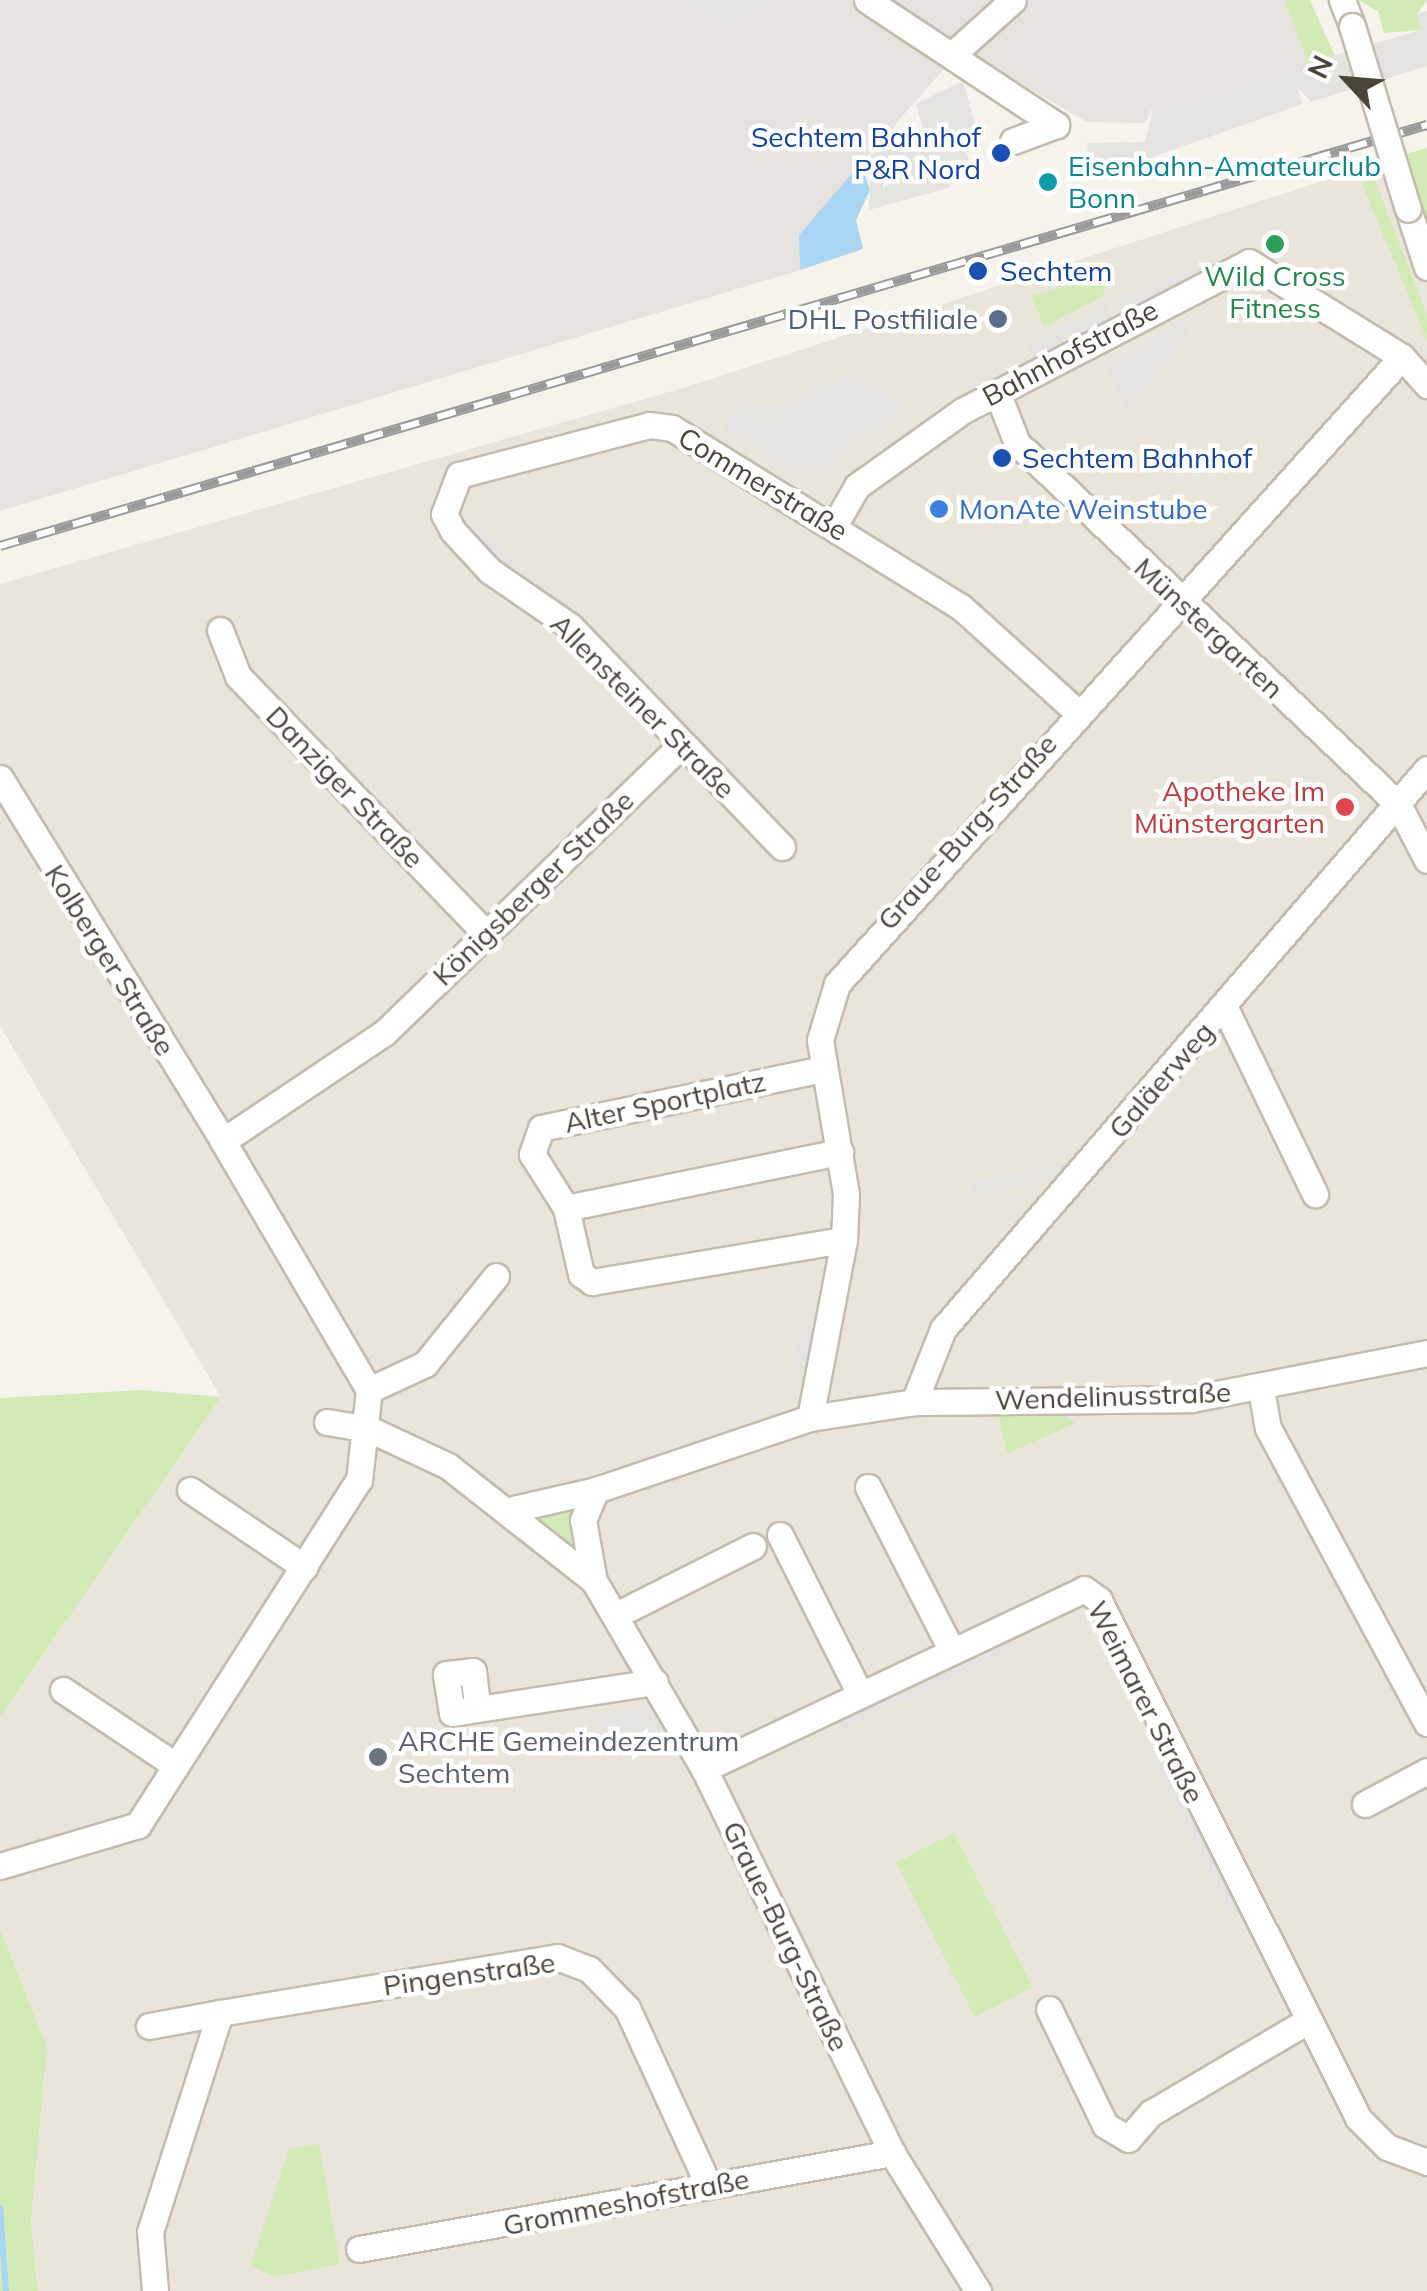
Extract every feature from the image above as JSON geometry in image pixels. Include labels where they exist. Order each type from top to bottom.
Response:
[{"type":"street","points":[[868,0],[954,53],[1056,136],[1013,141]]},
{"type":"street","points":[[954,53],[983,12],[1012,0]]},
{"type":"street","points":[[1342,0],[1427,267]]},
{"type":"street","name":"Bahnhofstraße","points":[[834,526],[856,486],[997,392],[1250,262],[1402,357],[1427,386]]},
{"type":"street","name":"Graue-Burg-Straße","points":[[810,1418],[844,1240],[840,1152],[822,1069],[822,1013],[837,984],[1076,711],[1402,357]]},
{"type":"street","name":"Münstergarten","points":[[997,392],[1018,443],[1180,602],[1398,804],[1427,860]]},
{"type":"street","name":"Commerstraße","points":[[453,531],[444,514],[459,474],[649,425],[690,436],[960,607],[1076,711]]},
{"type":"street","name":"Allensteiner Straße","points":[[453,531],[490,571],[570,626],[782,847]]},
{"type":"street","name":"Danziger Straße","points":[[220,630],[238,676],[486,934]]},
{"type":"street","name":"Königsberger Straße","points":[[222,1141],[384,1033],[682,744]]},
{"type":"street","name":"Galäerweg","points":[[914,1402],[943,1329],[1225,1008],[1427,769]]},
{"type":"street","name":"Kolberger Straße","points":[[0,778],[369,1390]]},
{"type":"street","points":[[1225,1008],[1316,1194]]},
{"type":"street","name":"Alter Sportplatz","points":[[822,1069],[540,1128],[532,1154],[566,1208],[582,1274],[608,1285],[844,1240]]},
{"type":"street","points":[[566,1208],[840,1152]]},
{"type":"street","points":[[0,1866],[138,1825],[359,1480],[368,1429],[369,1390],[425,1364],[496,1276]]},
{"type":"street","name":"Wendelinusstraße","points":[[914,1402],[1261,1390],[1427,1353]]},
{"type":"street","points":[[1261,1390],[1268,1428],[1427,1723]]},
{"type":"street","points":[[509,1510],[596,1490],[810,1418],[914,1402]]},
{"type":"street","name":"Graue-Burg-Straße","points":[[327,1422],[368,1429],[448,1466],[549,1541],[594,1581],[618,1614],[704,1769],[892,2154],[978,2291]]},
{"type":"street","points":[[868,1487],[951,1649]]},
{"type":"street","points":[[190,1490],[304,1567]]},
{"type":"street","name":"Graue-Burg-Straße","points":[[594,1581],[583,1547],[596,1490]]},
{"type":"street","points":[[780,1535],[860,1694]]},
{"type":"street","points":[[618,1614],[753,1546]]},
{"type":"street","name":"Weimarer Straße","points":[[704,1769],[1068,1591],[1094,1594],[1358,2118],[1387,2147],[1427,2162]]},
{"type":"street","points":[[478,1709],[655,1682]]},
{"type":"street","points":[[63,1690],[175,1766]]},
{"type":"street","points":[[1365,1804],[1427,1772]]},
{"type":"street","name":"Pingenstraße","points":[[149,2026],[557,1957],[589,1969],[628,2008],[708,2184]]},
{"type":"street","points":[[1049,2009],[1105,2125],[1128,2140],[1151,2113],[1309,2020]]},
{"type":"street","points":[[155,2291],[150,2232],[220,2013]]},
{"type":"street","name":"Grommeshofstraße","points":[[359,2249],[892,2154]]},
{"type":"shaded area","points":[[0,0],[1284,0],[1309,65],[1152,109],[1145,123],[1087,122],[961,49],[799,235],[800,270],[0,511]]},
{"type":"shaded area","points":[[672,0],[773,0],[737,35]]},
{"type":"shaded area","points":[[1427,11],[1427,66],[1310,102],[1298,87],[1302,104],[1091,179],[1087,143],[1145,142],[1153,109],[1420,30],[1417,14]]},
{"type":"shaded area","points":[[963,81],[977,131],[962,136],[969,161],[950,167],[951,187],[869,210],[871,154],[921,138],[926,153],[943,148],[928,146],[916,104]]},
{"type":"shaded area","points":[[1406,154],[1427,207],[1427,2291],[38,2291],[31,2222],[47,2047],[0,1928],[0,1717],[221,1397],[0,1026],[0,584],[686,387]]},
{"type":"shaded area","points":[[1201,265],[1204,271],[1124,312],[1116,298]]},
{"type":"shaded area","points":[[1105,303],[1113,318],[1034,360],[1026,345]]},
{"type":"shaded area","points":[[1183,319],[1188,335],[1128,413],[1105,365]]},
{"type":"shaded area","points":[[847,368],[905,405],[881,437],[871,431],[849,446],[827,476],[812,466],[802,480],[722,428],[743,399],[761,407],[799,399],[814,383],[837,383]]},
{"type":"shaded area","points":[[481,525],[516,560],[505,570],[470,536]]},
{"type":"shaded area","points":[[534,581],[579,612],[788,828],[783,833],[522,582]]},
{"type":"shaded area","points":[[648,756],[653,761],[505,909],[500,904]]},
{"type":"shaded area","points":[[1110,1154],[1113,1169],[972,1196],[970,1181]]},
{"type":"shaded area","points":[[801,1325],[820,1329],[810,1375],[791,1371]]},
{"type":"shaded area","points":[[1002,1637],[1009,1652],[841,1731],[833,1716]]},
{"type":"shaded area","points":[[652,1706],[669,1736],[617,1758],[593,1715]]},
{"type":"shaded area","points":[[1158,1741],[1246,1918],[1228,1912],[1151,1759]]},
{"type":"green space","points":[[1284,0],[1310,0],[1335,56],[1309,65]]},
{"type":"green space","points":[[1358,0],[1427,0],[1417,14],[1421,30],[1384,33],[1378,11]]},
{"type":"green space","points":[[1427,148],[1427,221],[1406,154]]},
{"type":"green space","points":[[1369,165],[1427,315],[1427,340],[1363,187],[1358,170]]},
{"type":"green space","points":[[1112,271],[1102,297],[1044,327],[1032,296]]},
{"type":"green space","points":[[141,1390],[221,1397],[0,1717],[0,1398]]},
{"type":"green space","points":[[1063,1413],[1075,1423],[1007,1454],[998,1414]]},
{"type":"green space","points":[[575,1507],[575,1550],[537,1521]]},
{"type":"green space","points":[[954,1833],[1033,1987],[975,2017],[896,1863]]},
{"type":"green space","points":[[0,1928],[47,2047],[31,2222],[38,2291],[0,2291]]},
{"type":"green space","points":[[319,2144],[340,2264],[274,2277],[251,2265],[289,2149]]},
{"type":"water","points":[[861,163],[870,190],[856,220],[863,249],[800,270],[799,235]]},
{"type":"waterway","points":[[0,2208],[6,2291]]},
{"type":"railway","points":[[0,546],[1427,125]]},
{"type":"place","name":"Sechtem Bahnhof P&R Nord","points":[[1001,153]]},
{"type":"place","name":"Eisenbahn-Amateurclub Bonn","points":[[1048,182]]},
{"type":"place","name":"Wild Cross Fitness","points":[[1275,244]]},
{"type":"place","name":"Sechtem","points":[[978,271]]},
{"type":"place","name":"DHL Postfiliale","points":[[998,319]]},
{"type":"place","name":"Sechtem Bahnhof","points":[[1002,458]]},
{"type":"place","name":"MonAte Weinstube","points":[[939,509]]},
{"type":"place","name":"Apotheke Im Münstergarten","points":[[1345,807]]},
{"type":"place","name":"ARCHE Gemeindezentrum Sechtem","points":[[378,1757]]}]
